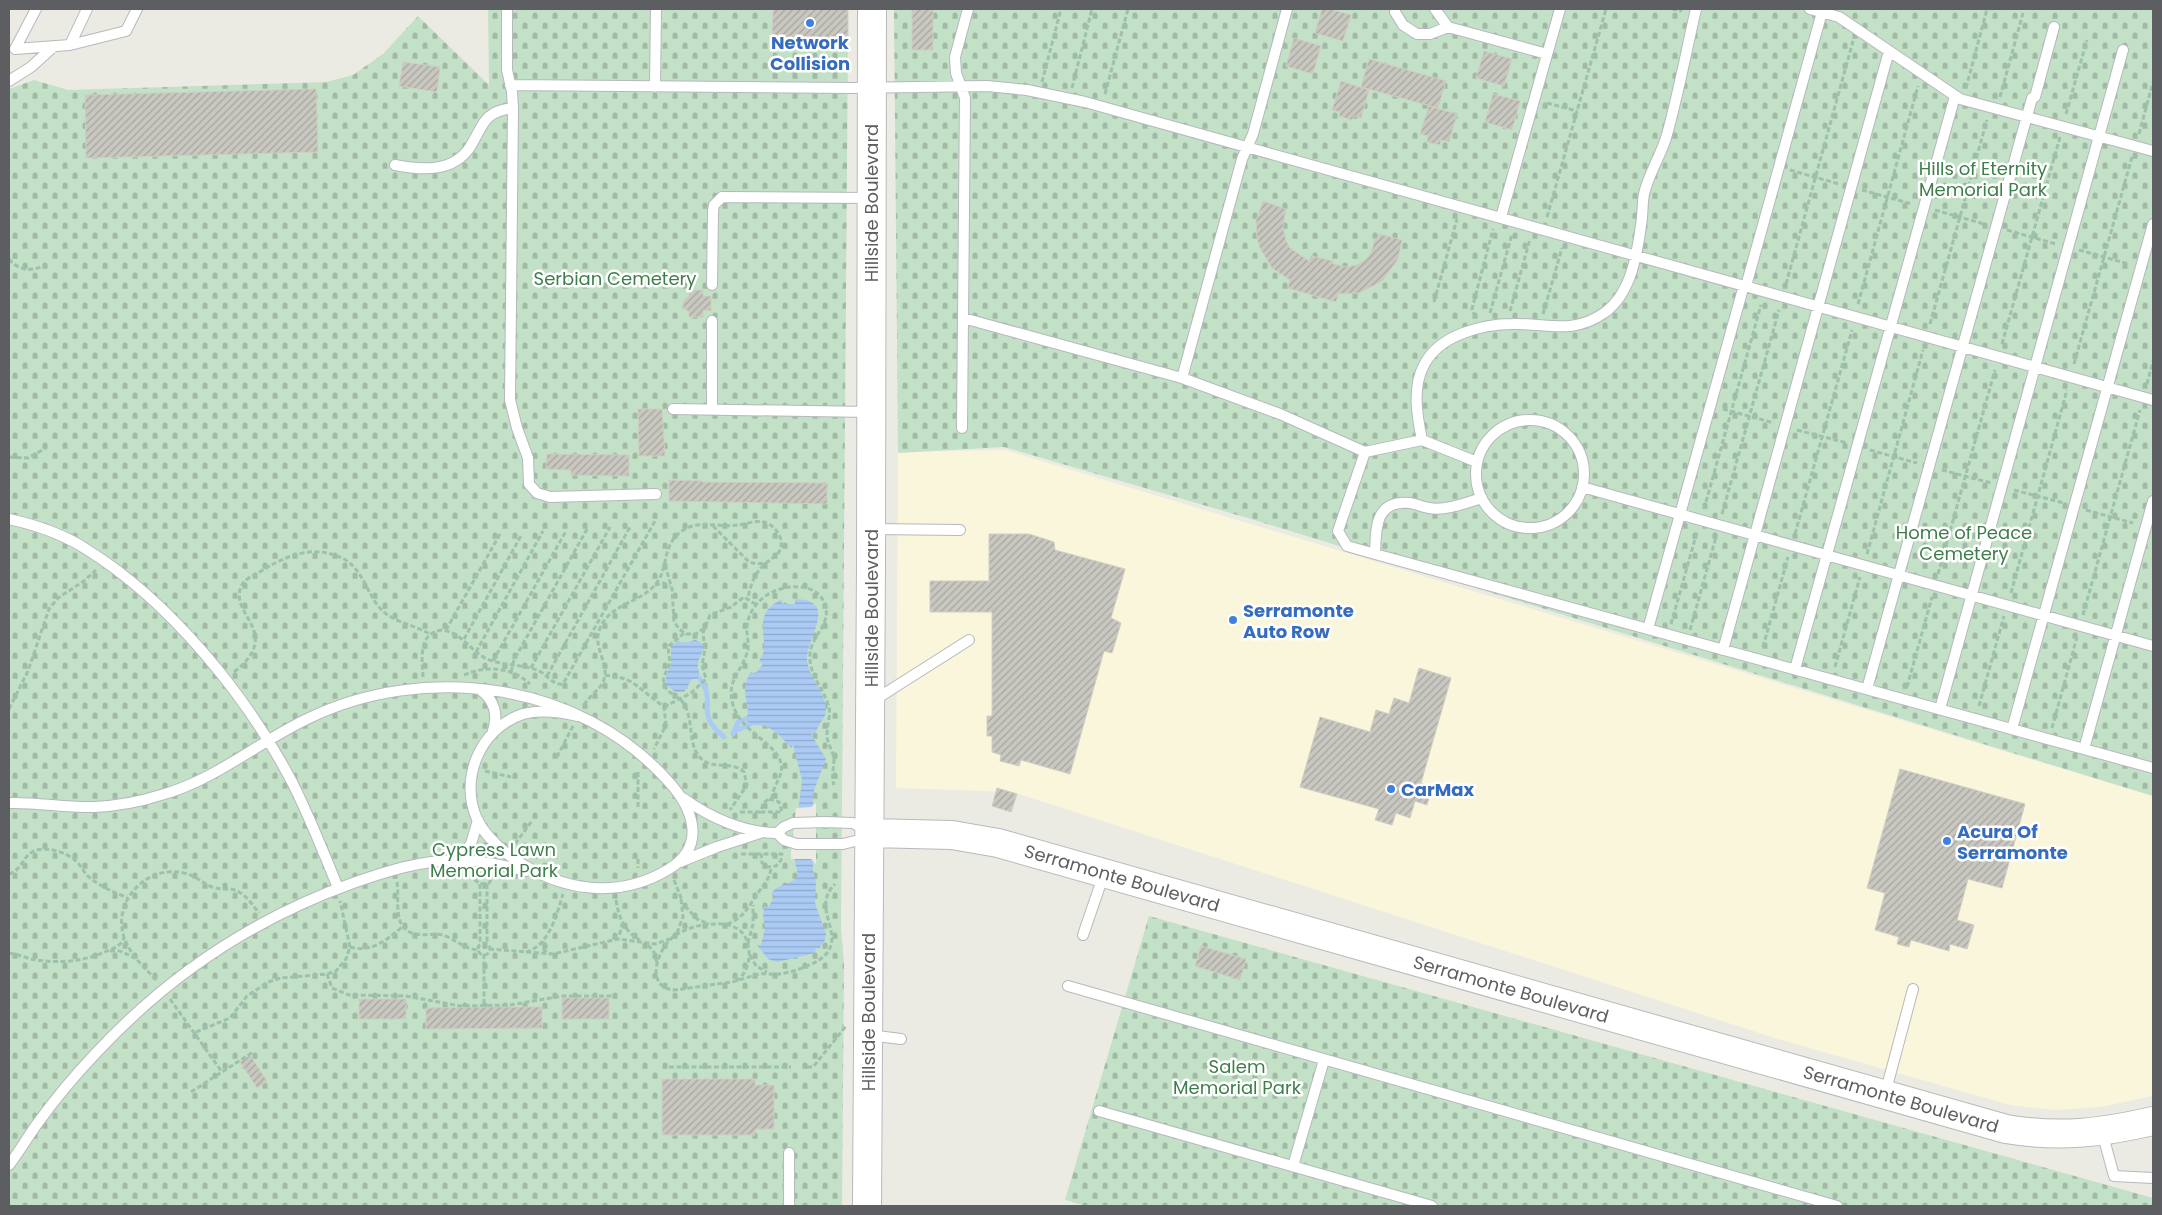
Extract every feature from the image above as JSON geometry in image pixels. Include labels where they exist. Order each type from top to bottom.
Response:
[{"type":"main road","name":"Hillside Boulevard","points":[[867,1206],[857,1030],[870,833],[872,9]]},
{"type":"main road","name":"Serramonte Boulevard","points":[[870,833],[970,837],[1104,873],[2020,1132],[2061,1135],[2102,1132],[2153,1121]]},
{"type":"lane","points":[[36,9],[15,49],[70,45],[126,31],[137,9]]},
{"type":"lane","points":[[70,45],[87,9]]},
{"type":"lane","points":[[507,9],[507,63],[513,108],[510,400],[516,428],[527,453],[529,484],[537,493],[550,497],[656,494]]},
{"type":"lane","points":[[655,86],[656,9]]},
{"type":"lane","points":[[962,428],[965,98],[956,73],[955,57],[968,9]]},
{"type":"lane","points":[[1182,378],[1242,159],[1253,134],[1287,9]]},
{"type":"lane","points":[[1384,9],[1398,10],[1403,25],[1417,34],[1430,34],[1448,27],[1547,54]]},
{"type":"lane","points":[[1435,9],[1448,27]]},
{"type":"lane","points":[[1501,218],[1560,9]]},
{"type":"lane","points":[[1422,440],[1417,398],[1424,365],[1449,340],[1483,327],[1507,324],[1565,328],[1579,325],[1605,312],[1626,287],[1636,255],[1644,196],[1666,136],[1696,9]]},
{"type":"lane","points":[[1810,9],[1839,17],[1959,98],[2153,152]]},
{"type":"lane","points":[[1648,629],[1822,12]]},
{"type":"lane","points":[[1866,689],[2032,98],[2035,97],[2054,27]]},
{"type":"lane","points":[[9,81],[31,67],[53,47]]},
{"type":"lane","points":[[1940,709],[2123,50]]},
{"type":"lane","points":[[1724,650],[1890,51]]},
{"type":"lane","points":[[510,85],[872,88],[961,86],[1001,87],[1039,92],[1069,98],[1247,147],[2153,400]]},
{"type":"lane","points":[[1795,669],[1924,207],[1959,98]]},
{"type":"lane","points":[[395,165],[425,169],[452,163],[460,158],[470,147],[488,116],[495,112],[513,108]]},
{"type":"lane","points":[[712,285],[713,211],[714,205],[722,197],[872,198]]},
{"type":"lane","points":[[2012,729],[2153,224]]},
{"type":"lane","points":[[963,318],[1182,378],[1288,418],[1365,452],[1422,440],[1477,462]]},
{"type":"lane","points":[[712,321],[712,409]]},
{"type":"lane","points":[[673,409],[871,412]]},
{"type":"lane","points":[[1531,420],[1544,422],[1556,427],[1574,443],[1582,464],[1582,487],[1572,508],[1564,516],[1543,526],[1531,528],[1507,523],[1488,508],[1482,498],[1477,487],[1477,462],[1487,440],[1507,425],[1531,420]]},
{"type":"lane","points":[[1365,452],[1338,531],[1347,546],[2153,768]]},
{"type":"lane","points":[[1582,487],[1826,557],[2153,646]]},
{"type":"lane","points":[[1375,554],[1376,525],[1381,513],[1388,507],[1397,503],[1412,503],[1429,509],[1444,508],[1482,498]]},
{"type":"lane","points":[[2084,749],[2153,501]]},
{"type":"lane","points":[[9,519],[29,524],[66,538],[103,560],[171,619],[225,679],[268,740],[305,808],[337,889]]},
{"type":"lane","points":[[871,529],[960,530]]},
{"type":"lane","points":[[870,703],[969,640]]},
{"type":"lane","points":[[9,803],[94,807],[140,801],[182,789],[304,720],[341,704],[382,692],[423,687],[478,688],[538,701],[578,716],[607,731],[635,750],[659,771],[680,796],[690,813],[693,833],[687,851],[672,867]]},
{"type":"lane","points":[[478,688],[486,694],[495,709],[496,718],[492,734]]},
{"type":"lane","points":[[548,878],[507,854],[490,839],[478,820],[470,795],[472,768],[477,756],[492,734],[509,721],[522,715],[550,712],[578,716]]},
{"type":"lane","points":[[680,796],[714,816],[761,833]]},
{"type":"lane","points":[[457,860],[471,844],[478,820]]},
{"type":"lane","points":[[9,1165],[54,1101],[81,1070],[118,1030],[163,990],[216,951],[264,922],[299,904],[337,889],[395,869],[427,862],[457,860],[511,867],[565,884],[589,888],[614,888],[643,881],[717,847],[761,833],[777,833],[788,824],[797,822],[853,823],[870,833]]},
{"type":"lane","points":[[777,833],[788,842],[797,844],[825,844],[852,843],[870,833]]},
{"type":"lane","points":[[1083,935],[1104,873]]},
{"type":"lane","points":[[1068,986],[1836,1206]]},
{"type":"lane","points":[[1884,1095],[1913,989]]},
{"type":"lane","points":[[857,1030],[902,1039]]},
{"type":"lane","points":[[1293,1166],[1324,1060]]},
{"type":"lane","points":[[1099,1111],[1432,1206]]},
{"type":"lane","points":[[2102,1132],[2114,1176],[2153,1178]]},
{"type":"lane","points":[[789,1206],[790,1153]]},
{"type":"path","points":[[1039,92],[1061,9]]},
{"type":"path","points":[[1069,98],[1092,9]]},
{"type":"path","points":[[1101,107],[1128,9]]},
{"type":"path","points":[[1547,220],[1606,9]]},
{"type":"path","points":[[1959,98],[1987,9]]},
{"type":"path","points":[[1930,324],[1960,217],[2023,13]]},
{"type":"path","points":[[1786,284],[1857,29]]},
{"type":"path","points":[[2002,344],[2087,40]]},
{"type":"path","points":[[1858,304],[1922,73]]},
{"type":"path","points":[[2074,364],[2153,82]]},
{"type":"path","points":[[1534,100],[1577,111]]},
{"type":"path","points":[[1779,167],[2141,267]]},
{"type":"path","points":[[1434,302],[1457,218]]},
{"type":"path","points":[[1483,327],[1472,309],[1494,229]]},
{"type":"path","points":[[1483,327],[1512,234]]},
{"type":"path","points":[[1507,324],[1530,239]]},
{"type":"path","points":[[1539,326],[1562,248]]},
{"type":"path","points":[[9,259],[24,270],[34,270],[44,265]]},
{"type":"path","points":[[1668,635],[1761,305]]},
{"type":"path","points":[[1688,640],[1780,310]]},
{"type":"path","points":[[1759,660],[1852,330]]},
{"type":"path","points":[[1831,679],[1923,350]]},
{"type":"path","points":[[2147,384],[2153,361]]},
{"type":"path","points":[[1904,699],[1995,370]]},
{"type":"path","points":[[1976,719],[2067,390]]},
{"type":"path","points":[[2048,739],[2140,410]]},
{"type":"path","points":[[9,457],[28,458],[46,448]]},
{"type":"path","points":[[423,687],[424,642],[430,634],[438,630],[446,630],[464,639],[476,652],[495,662],[531,668],[558,684],[565,683],[655,521]]},
{"type":"path","points":[[654,587],[660,578],[668,547],[683,530],[696,525],[732,526],[759,522],[769,524],[779,535],[782,543],[778,554],[761,567],[753,582],[748,598]]},
{"type":"path","points":[[709,525],[718,530],[749,562],[757,564],[767,562]]},
{"type":"path","points":[[531,668],[610,527]]},
{"type":"path","points":[[546,676],[630,528]]},
{"type":"path","points":[[511,672],[512,666],[587,529]]},
{"type":"path","points":[[476,652],[544,531]]},
{"type":"path","points":[[496,669],[495,662],[566,531]]},
{"type":"path","points":[[446,630],[500,534]]},
{"type":"path","points":[[464,639],[522,534]]},
{"type":"path","points":[[225,679],[247,660],[254,647],[254,629],[240,598],[240,587],[248,579],[289,555],[316,552],[342,558],[358,570],[366,587],[385,613],[430,634]]},
{"type":"path","points":[[9,709],[28,671],[49,609],[58,598],[91,575],[103,560]]},
{"type":"path","points":[[664,560],[672,589],[674,620],[684,633]]},
{"type":"path","points":[[557,757],[587,700],[603,684],[605,676],[598,642],[600,623],[614,611],[654,587],[664,584],[672,589]]},
{"type":"path","points":[[772,798],[772,792],[781,774],[780,762],[776,753],[748,730],[740,719],[733,706],[731,688],[735,675],[749,647],[748,623],[757,605],[774,590],[789,587],[810,589],[820,595],[826,608],[825,621],[813,643],[810,660],[816,682],[828,707],[830,717],[827,737],[834,760],[832,775],[834,785]]},
{"type":"path","points":[[729,811],[747,785],[746,777],[742,770],[736,766],[713,764],[705,761],[698,755],[693,742],[691,720],[681,699],[667,689],[663,681],[669,665],[669,646],[684,633],[696,634],[704,627],[712,613],[731,607],[743,597],[748,598],[757,605]]},
{"type":"path","points":[[664,707],[691,693],[706,678],[702,665],[705,649],[704,627]]},
{"type":"path","points":[[463,675],[482,669],[496,669],[511,672],[522,678],[532,687]]},
{"type":"path","points":[[605,676],[622,678],[632,682],[664,707],[666,725],[653,748],[659,753]]},
{"type":"path","points":[[472,768],[511,777]]},
{"type":"path","points":[[638,768],[638,808]]},
{"type":"path","points":[[772,798],[780,803],[782,812],[761,812],[764,801],[772,798]]},
{"type":"path","points":[[507,854],[532,821]]},
{"type":"path","points":[[9,874],[16,871],[32,852],[41,849],[54,850],[73,858],[95,882],[117,894],[127,897]]},
{"type":"path","points":[[724,924],[739,918],[749,909],[768,880],[771,868],[780,863],[782,854],[761,854],[763,865],[771,868]]},
{"type":"path","points":[[638,859],[638,870]]},
{"type":"path","points":[[672,867],[684,917],[679,929],[664,948],[655,972],[657,980],[671,990],[736,981],[759,974],[783,974],[820,959],[826,953],[832,936],[825,902],[827,894],[835,884]]},
{"type":"path","points":[[395,869],[399,893],[398,913],[402,927],[412,934],[444,936],[466,948],[478,950],[484,954]]},
{"type":"path","points":[[9,952],[38,960],[65,962],[85,959],[109,950],[122,942],[124,936],[123,918],[127,897],[138,886],[155,875],[169,872],[184,873],[211,886],[241,892],[264,922]]},
{"type":"path","points":[[478,950],[480,944],[480,884]]},
{"type":"path","points":[[484,954],[487,954],[489,949],[487,944],[487,884]]},
{"type":"path","points":[[521,953],[534,949],[544,940],[557,913],[565,884]]},
{"type":"path","points":[[489,949],[553,954],[616,938],[622,927],[614,888]]},
{"type":"path","points":[[196,1032],[230,1018],[247,996],[268,982],[288,977],[326,974],[340,968],[349,955],[350,947],[337,889]]},
{"type":"path","points":[[681,899],[688,911],[697,920],[714,924]]},
{"type":"path","points":[[736,981],[746,972],[748,947],[753,924],[754,901]]},
{"type":"path","points":[[620,919],[629,932],[654,952],[657,966]]},
{"type":"path","points":[[608,941],[628,939],[656,944],[692,927],[724,924],[739,929],[744,935],[756,966],[770,973]]},
{"type":"path","points":[[350,947],[360,950],[372,947],[386,940],[402,927]]},
{"type":"path","points":[[124,936],[137,959],[196,1032],[222,1072]]},
{"type":"path","points":[[544,940],[544,950],[553,954]]},
{"type":"path","points":[[480,944],[487,944]]},
{"type":"path","points":[[109,950],[124,953],[137,959]]},
{"type":"path","points":[[484,954],[484,1006]]},
{"type":"path","points":[[326,974],[332,988],[349,995],[406,996],[447,1004],[484,1006],[536,1002],[562,996],[612,996]]},
{"type":"path","points":[[806,1067],[813,1067],[857,1030]]},
{"type":"path","points":[[191,1092],[253,1052]]},
{"type":"path","points":[[669,1067],[791,1067]]},
{"type":"shaded area","name":"Serramonte Auto Row","points":[[1005,450],[2153,796],[2153,1096],[2100,1107],[2055,1110],[2010,1105],[1781,1040],[1013,792],[896,788],[898,452]]},
{"type":"green space","name":"Cypress Lawn Memorial Park","points":[[488,9],[772,9],[772,38],[848,39],[841,929],[844,964],[842,1206],[9,1206],[9,89],[34,80],[68,90],[326,82],[353,75],[383,54],[418,16],[489,85]]},
{"type":"green space","name":"Home of Peace Cemetery","points":[[894,9],[2153,9],[2153,796],[1251,519],[1004,447],[898,453]]},
{"type":"green space","name":"Salem Memorial Park","points":[[1149,916],[2153,1198],[2153,1206],[1086,1206],[1065,1200]]},
{"type":"water","points":[[782,599],[782,604],[795,604],[795,599],[808,601],[816,606],[818,613],[818,621],[808,650],[807,659],[810,672],[823,696],[826,709],[816,733],[811,734],[826,759],[813,793],[813,870],[816,883],[815,903],[826,934],[825,940],[819,949],[816,948],[815,953],[777,962],[768,959],[757,945],[761,945],[765,928],[764,906],[768,908],[775,896],[771,894],[777,888],[793,881],[798,875],[793,852],[802,780],[793,745],[791,748],[772,729],[762,725],[749,725],[746,719],[748,709],[745,686],[751,672],[755,674],[763,664],[759,661],[763,654],[763,621],[766,613]]},
{"type":"water","points":[[695,640],[700,642],[703,647],[698,665],[700,679],[692,679],[684,692],[675,692],[666,684],[666,676],[671,665],[671,646],[678,641],[685,643]]},
{"type":"pier","points":[[816,803],[816,864],[811,859],[791,859],[796,808],[811,807]]},
{"type":"building","name":"Network Collision","points":[[773,9],[848,9],[848,39],[772,38]]},
{"type":"building","points":[[912,9],[933,9],[933,50],[912,50]]},
{"type":"building","points":[[1322,9],[1330,9],[1351,15],[1343,41],[1315,33]]},
{"type":"building","points":[[1294,38],[1321,46],[1313,74],[1286,66]]},
{"type":"building","points":[[1484,51],[1512,59],[1504,86],[1476,78]]},
{"type":"building","points":[[1369,59],[1446,81],[1438,108],[1361,87]]},
{"type":"building","points":[[403,62],[440,67],[437,92],[399,86]]},
{"type":"building","points":[[1341,81],[1369,90],[1361,118],[1354,116],[1352,120],[1339,116],[1340,112],[1332,110]]},
{"type":"building","points":[[316,89],[318,152],[86,158],[85,95]]},
{"type":"building","points":[[1493,94],[1520,101],[1512,130],[1485,122]]},
{"type":"building","points":[[1429,106],[1457,114],[1449,142],[1441,140],[1440,145],[1427,142],[1428,136],[1420,134]]},
{"type":"building","points":[[1263,201],[1286,209],[1283,227],[1286,241],[1290,248],[1309,261],[1311,256],[1333,261],[1333,264],[1347,267],[1357,265],[1371,253],[1375,238],[1378,239],[1379,234],[1402,240],[1398,259],[1382,281],[1359,293],[1338,294],[1336,302],[1288,288],[1290,280],[1272,268],[1260,248],[1257,238],[1256,221]]},
{"type":"building","points":[[689,290],[703,290],[703,296],[711,296],[711,311],[703,310],[703,317],[689,317],[689,312],[683,307],[683,301],[689,296]]},
{"type":"building","points":[[638,409],[662,409],[665,456],[639,456]]},
{"type":"building","points":[[547,454],[629,455],[629,476],[571,475],[571,470],[546,469]]},
{"type":"building","points":[[669,480],[827,483],[827,504],[669,501]]},
{"type":"building","points":[[989,534],[1029,534],[1054,542],[1055,550],[1125,569],[1111,618],[1121,623],[1112,653],[1104,651],[1070,774],[1021,760],[1019,766],[1000,761],[1001,755],[992,752],[992,736],[987,736],[987,716],[992,716],[992,612],[930,612],[930,581],[989,581]]},
{"type":"building","points":[[1419,668],[1451,678],[1421,783],[1432,787],[1427,805],[1415,801],[1410,818],[1396,813],[1392,825],[1375,820],[1379,809],[1300,787],[1320,717],[1370,732],[1376,710],[1389,714],[1394,698],[1409,703]]},
{"type":"building","name":"Acura Of Serramonte","points":[[1900,769],[2025,804],[2002,888],[1968,879],[1957,920],[1974,925],[1967,949],[1950,944],[1949,951],[1911,940],[1909,947],[1897,944],[1899,937],[1875,930],[1885,893],[1867,888]]},
{"type":"building","points":[[997,788],[1017,794],[1011,812],[992,806]]},
{"type":"building","points":[[1201,946],[1246,959],[1240,980],[1195,966]]},
{"type":"building","points":[[562,998],[609,998],[609,1019],[562,1019]]},
{"type":"building","points":[[359,999],[406,999],[406,1019],[359,1019]]},
{"type":"building","points":[[542,1007],[542,1028],[426,1029],[426,1008]]},
{"type":"building","points":[[250,1055],[267,1081],[257,1088],[240,1062]]},
{"type":"building","points":[[662,1079],[755,1079],[755,1085],[774,1085],[774,1129],[755,1129],[755,1135],[662,1135]]},
{"type":"waterway","points":[[700,679],[707,694],[710,721],[724,737]]},
{"type":"waterway","points":[[733,734],[738,722],[746,719]]},
{"type":"waterway","points":[[735,731],[749,725]]},
{"type":"place","name":"Network Collision","points":[[810,23]]},
{"type":"place","name":"Serramonte Auto Row","points":[[1233,620]]},
{"type":"place","name":"CarMax","points":[[1391,789]]},
{"type":"place","name":"Acura Of Serramonte","points":[[1947,841]]},
{"type":"park label","name":"Hills of Eternity Memorial Park","points":[[1983,178]]},
{"type":"park label","name":"Serbian Cemetery","points":[[615,278]]}]
